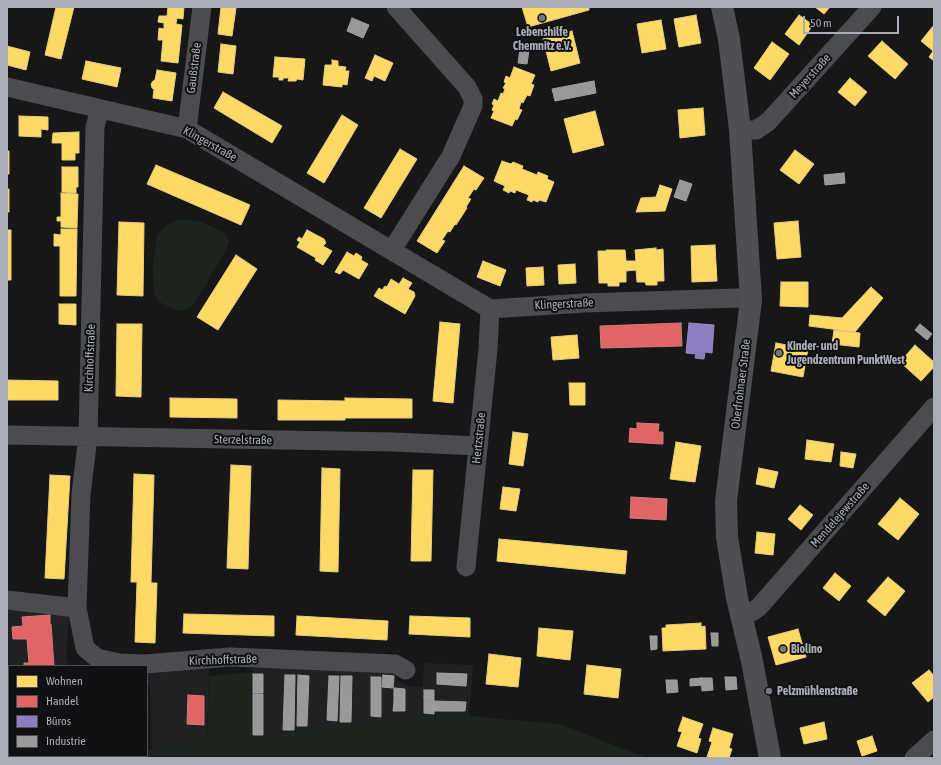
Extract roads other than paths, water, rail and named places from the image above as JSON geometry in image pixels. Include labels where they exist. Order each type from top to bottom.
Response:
[{"type":"main road","name":"Oberfrohnaer Straße","points":[[722,7],[729,39],[740,130],[751,300],[726,501],[727,537],[770,758]]},
{"type":"street","name":"Gaußstraße","points":[[187,128],[202,7]]},
{"type":"street","points":[[392,250],[451,156],[473,106],[473,100],[467,87],[396,7]]},
{"type":"street","name":"Meyerstraße","points":[[740,130],[756,130],[768,122],[872,7]]},
{"type":"street","name":"Klingerstraße","points":[[7,87],[187,128],[490,309],[584,303],[737,298],[751,300]]},
{"type":"street","name":"Kirchhoffstraße","points":[[100,109],[95,127],[88,437],[81,494],[77,608],[84,648],[97,658],[119,663],[145,664],[230,657],[395,664],[406,670]]},
{"type":"street","name":"Hertzstraße","points":[[466,567],[488,349],[490,309]]},
{"type":"street","name":"Mendelejewstraße","points":[[741,615],[752,612],[759,607],[934,407]]},
{"type":"street","name":"Sterzelstraße","points":[[7,435],[388,442],[478,446]]},
{"type":"street","points":[[7,600],[77,608]]},
{"type":"street","points":[[914,758],[934,740]]},
{"type":"place","name":"Lebenshilfe Chemnitz e.V.","points":[[542,18]]},
{"type":"place","name":"Kinder- und Jugendzentrum PunktWest","points":[[779,353]]},
{"type":"place","name":"Biolino","points":[[783,649]]},
{"type":"place","name":"Pelzmühlenstraße","points":[[769,691]]}]
